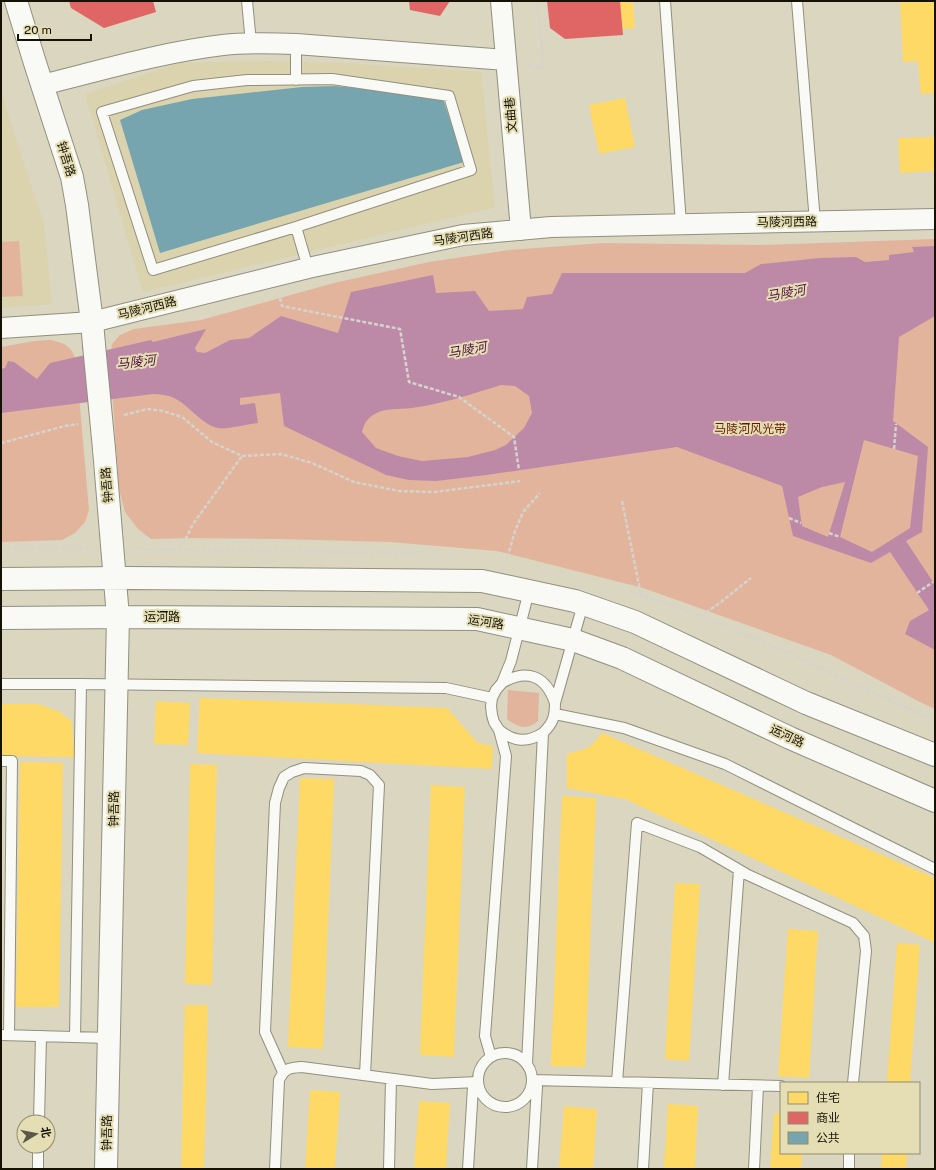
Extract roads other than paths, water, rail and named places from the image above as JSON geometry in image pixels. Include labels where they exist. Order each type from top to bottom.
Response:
[{"type":"street","name":"钟吾路","points":[[16,1],[72,177],[77,205],[92,322],[116,579],[118,617],[117,685],[106,1169]]},
{"type":"street","name":"文曲巷","points":[[501,1],[521,230]]},
{"type":"street","points":[[42,85],[163,55],[224,45],[251,43],[296,44],[506,60]]},
{"type":"street","name":"马陵河西路","points":[[1,328],[92,322],[308,268],[462,235],[551,227],[935,219]]},
{"type":"street","points":[[1,579],[482,580],[575,601],[635,622],[806,703],[935,755]]},
{"type":"street","name":"运河路","points":[[1,618],[118,617],[477,619],[573,640],[622,658],[790,738],[935,801]]},
{"type":"lane","points":[[247,1],[251,43]]},
{"type":"lane","points":[[665,1],[681,224]]},
{"type":"lane","points":[[797,1],[815,222]]},
{"type":"lane","points":[[296,44],[296,80]]},
{"type":"lane","points":[[332,79],[449,96],[471,170],[296,227],[153,270],[102,112],[193,86],[247,80],[332,79]]},
{"type":"lane","points":[[296,227],[308,268]]},
{"type":"lane","points":[[502,683],[511,661],[529,591]]},
{"type":"lane","points":[[499,730],[507,736],[526,740],[535,738],[543,733],[553,721],[555,714],[555,703],[583,604]]},
{"type":"lane","points":[[491,1056],[485,1036],[506,756],[499,730],[492,715],[492,698],[502,683],[510,678],[529,676],[538,679],[546,685],[552,693],[555,703]]},
{"type":"lane","points":[[1,684],[446,688],[492,698]]},
{"type":"lane","points":[[75,1037],[81,684]]},
{"type":"lane","points":[[555,714],[624,728],[725,764],[935,869]]},
{"type":"lane","points":[[527,1064],[543,733]]},
{"type":"lane","points":[[1,761],[12,761],[5,1035],[109,1038]]},
{"type":"lane","points":[[283,1072],[264,1032],[275,802],[284,778],[292,772],[304,768],[361,771],[370,775],[379,785],[364,1075]]},
{"type":"lane","points":[[617,1082],[637,823],[700,847],[748,875],[853,923],[864,936],[866,951],[853,1082]]},
{"type":"lane","points":[[723,1085],[739,870]]},
{"type":"lane","points":[[39,1114],[41,1036]]},
{"type":"lane","points":[[504,1052],[513,1054],[521,1058],[527,1064],[531,1072],[532,1080],[530,1089],[525,1097],[518,1103],[509,1106],[500,1106],[492,1103],[485,1097],[478,1082],[479,1072],[483,1064],[491,1056],[504,1052]]},
{"type":"lane","points":[[275,1169],[279,1080],[283,1072],[290,1068],[302,1068],[432,1084],[478,1082]]},
{"type":"lane","points":[[389,1169],[391,1079]]},
{"type":"lane","points":[[532,1080],[780,1086]]},
{"type":"lane","points":[[532,1080],[537,1087],[532,1169]]},
{"type":"lane","points":[[468,1169],[473,1087],[478,1082]]},
{"type":"lane","points":[[643,1169],[648,1083]]},
{"type":"lane","points":[[754,1169],[758,1086]]},
{"type":"lane","points":[[38,1154],[38,1169]]},
{"type":"lane","points":[[849,1154],[849,1169]]},
{"type":"water","name":"马陵河","points":[[935,246],[935,316],[899,337],[893,421],[928,447],[922,532],[906,541],[935,585],[935,650],[905,634],[910,621],[929,610],[890,552],[871,563],[793,536],[782,486],[677,447],[487,475],[436,481],[409,480],[386,475],[284,426],[280,393],[240,398],[240,405],[255,403],[258,423],[226,428],[218,428],[206,423],[180,401],[169,396],[158,394],[1,413],[1,369],[5,368],[8,361],[14,362],[37,379],[50,363],[151,340],[153,342],[206,329],[195,348],[197,352],[205,353],[230,340],[249,338],[281,316],[338,333],[351,292],[433,275],[436,293],[475,291],[489,311],[523,309],[527,297],[552,294],[562,273],[745,273],[761,264],[820,258],[856,257],[865,262],[889,260],[889,255],[914,252],[912,247]],"holes":[[[501,385],[515,386],[529,396],[532,413],[524,428],[506,445],[495,450],[468,457],[422,461],[398,456],[376,448],[362,432],[365,424],[378,412],[434,404]],[[864,440],[918,456],[910,528],[872,552],[840,537]],[[845,482],[828,537],[802,526],[798,497],[822,487]]]},
{"type":"park label","name":"马陵河风光带","points":[[750,429]]}]
